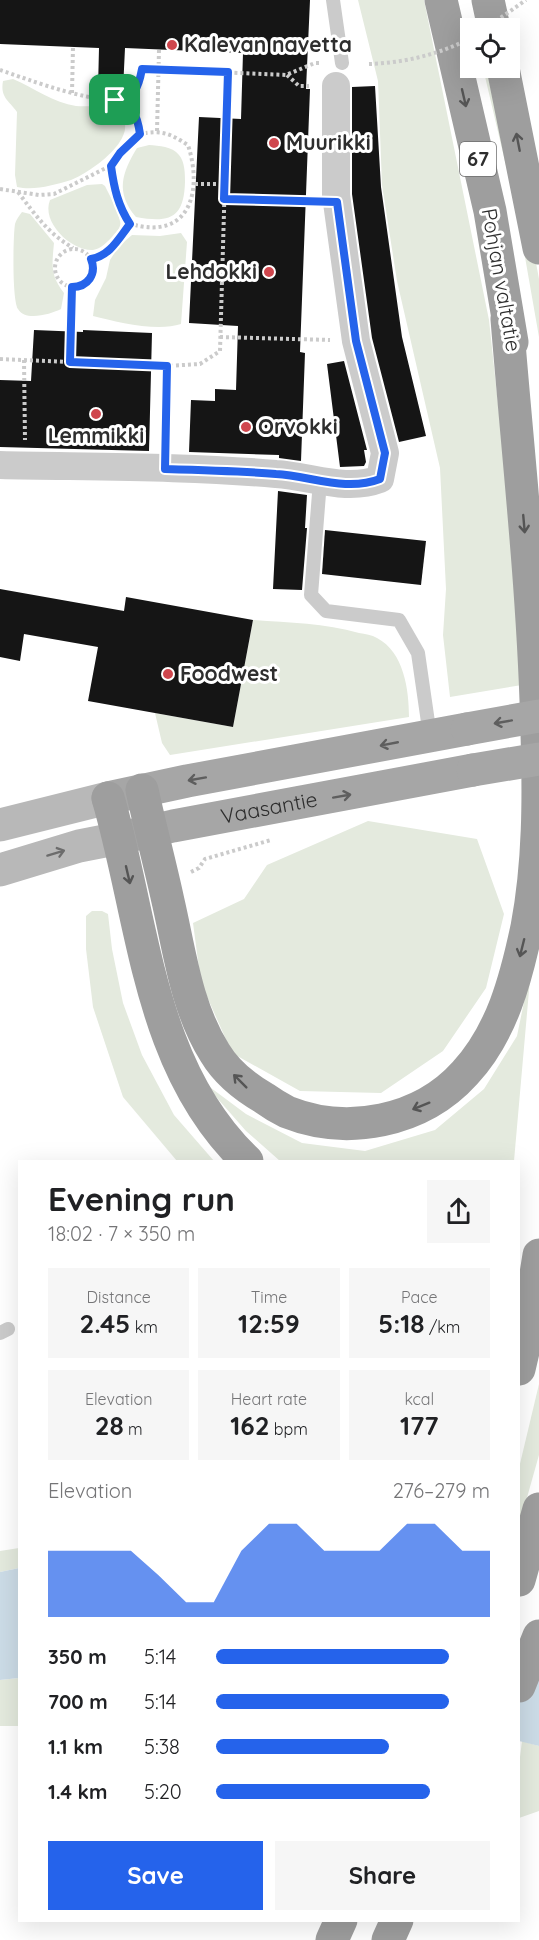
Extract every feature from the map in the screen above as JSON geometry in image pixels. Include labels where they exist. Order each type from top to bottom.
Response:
[{"type":"highway","name":"Pohjan valtatie","points":[[441,0],[490,211],[507,319],[539,491]]},
{"type":"highway","points":[[488,0],[492,18]]},
{"type":"highway","name":"Pohjan valtatie","points":[[505,78],[535,213],[539,248]]},
{"type":"highway","points":[[108,798],[164,879],[184,976],[196,1016],[216,1055],[243,1086],[286,1112],[351,1125],[387,1120],[431,1102],[465,1074],[493,1036],[512,988],[528,924],[536,863],[539,800],[536,677],[507,319]]},
{"type":"highway","points":[[142,790],[135,835],[146,957],[164,1027],[183,1073],[207,1113],[247,1160]]},
{"type":"highway","points":[[520,1363],[539,1255]]},
{"type":"highway","points":[[520,1576],[539,1509]]},
{"type":"highway","points":[[520,1684],[539,1636]]},
{"type":"highway","points":[[327,1940],[332,1922]]},
{"type":"highway","points":[[332,1940],[340,1922]]},
{"type":"main road","name":"Vaasantie","points":[[0,825],[142,790],[539,716]]},
{"type":"main road","name":"Vaasantie","points":[[0,870],[79,846],[539,759]]},
{"type":"street","points":[[13,466],[279,474],[364,485],[380,479],[385,453],[356,341],[337,202],[339,75]]},
{"type":"lane","points":[[333,0],[339,75]]},
{"type":"lane","points":[[320,481],[311,596],[326,611],[399,620],[418,653],[430,736]]},
{"type":"path","points":[[500,18],[526,0]]},
{"type":"path","points":[[115,100],[131,96],[139,85],[142,69],[286,75],[315,63],[339,75],[369,64],[442,51],[460,43]]},
{"type":"path","points":[[72,93],[73,47]]},
{"type":"path","points":[[157,131],[159,50]]},
{"type":"path","points":[[0,70],[72,93],[115,100],[130,107],[138,120],[140,134]]},
{"type":"path","points":[[0,359],[167,366],[200,364],[220,351],[228,72]]},
{"type":"path","points":[[0,189],[39,195],[54,194],[111,166],[120,153],[140,134],[157,131],[171,135],[188,145],[194,162],[195,184],[190,203],[181,216],[169,225],[156,228],[130,224],[121,210],[114,190],[111,166]]},
{"type":"path","points":[[195,184],[224,184]]},
{"type":"path","points":[[18,191],[40,222],[55,237],[74,249],[86,252],[91,259],[94,268],[90,280],[79,287],[60,282],[55,269],[58,257],[74,249]]},
{"type":"path","points":[[224,199],[337,202]]},
{"type":"path","points":[[91,259],[107,253],[130,224]]},
{"type":"path","points":[[70,362],[72,287]]},
{"type":"path","points":[[220,337],[356,341]]},
{"type":"path","points":[[13,466],[24,360]]},
{"type":"path","points":[[165,469],[167,366]]},
{"type":"path","points":[[164,879],[185,875],[199,868],[205,859],[279,838]]},
{"type":"shaded area","points":[[358,0],[424,0],[489,320],[528,684],[450,697],[443,635],[446,589],[440,468],[397,281],[382,185],[378,81]]},
{"type":"shaded area","points":[[485,78],[495,78],[532,241],[539,279],[539,337],[518,217]]},
{"type":"shaded area","points":[[13,79],[52,99],[68,104],[112,109],[124,121],[125,131],[120,141],[102,161],[80,176],[37,188],[17,187],[15,175],[17,112],[6,98],[2,87],[3,81]]},
{"type":"shaded area","points":[[149,145],[173,150],[179,155],[184,165],[185,182],[182,204],[178,211],[166,218],[136,217],[129,208],[123,191],[125,174],[137,148]]},
{"type":"shaded area","points":[[102,184],[115,207],[120,225],[101,247],[93,250],[84,249],[67,240],[54,226],[48,209],[50,200],[87,185]]},
{"type":"shaded area","points":[[22,212],[30,214],[54,243],[53,270],[56,281],[64,293],[61,309],[45,315],[32,316],[21,313],[16,303],[14,231],[15,222]]},
{"type":"shaded area","points":[[181,233],[187,242],[181,324],[149,327],[93,316],[95,300],[106,278],[110,260],[119,246],[132,235],[160,236]]},
{"type":"shaded area","points":[[253,620],[333,627],[377,638],[386,644],[399,662],[408,695],[409,717],[170,755],[162,743],[155,713],[233,727]]},
{"type":"shaded area","points":[[368,821],[477,839],[504,914],[486,988],[443,1051],[381,1093],[300,1091],[232,1053],[201,983],[193,923],[244,899],[267,865]]},
{"type":"shaded area","points":[[92,911],[102,911],[108,914],[112,949],[123,1003],[142,1055],[174,1115],[213,1160],[176,1160],[123,1097],[93,1007],[86,949],[86,916]]},
{"type":"shaded area","points":[[531,968],[514,1160],[279,1160],[246,1131],[203,1082],[246,1114],[302,1143],[365,1151],[435,1130],[484,1089],[517,1036]]},
{"type":"shaded area","points":[[539,1384],[539,1455],[520,1522],[520,1464]]},
{"type":"shaded area","points":[[18,1548],[18,1568],[0,1572],[0,1551]]},
{"type":"shaded area","points":[[18,1568],[18,1678],[0,1680],[0,1572]]},
{"type":"shaded area","points":[[520,1668],[539,1673],[539,1746],[520,1741]]},
{"type":"shaded area","points":[[18,1678],[18,1726],[0,1726],[0,1680]]},
{"type":"shaded area","points":[[522,1741],[539,1746],[539,1811],[520,1818]]},
{"type":"building","points":[[0,0],[310,0],[306,89],[310,89],[300,352],[305,353],[301,461],[279,458],[279,455],[189,452],[191,400],[215,401],[215,389],[236,390],[238,326],[189,323],[199,117],[241,119],[243,53],[125,48],[123,90],[98,89],[99,48],[0,44]]},
{"type":"building","points":[[375,86],[381,187],[402,337],[426,436],[399,442],[372,338],[352,194],[352,87]]},
{"type":"building","points":[[34,330],[152,333],[149,451],[0,447],[0,380],[31,381]]},
{"type":"building","points":[[344,361],[367,450],[364,450],[366,462],[364,466],[340,467],[327,364]]},
{"type":"building","points":[[278,491],[307,495],[302,590],[273,589]]},
{"type":"building","points":[[325,530],[426,541],[421,585],[322,574]]},
{"type":"building","name":"Foodwest","points":[[0,589],[124,611],[126,597],[253,620],[233,727],[88,701],[98,647],[24,634],[20,661],[0,657]]},
{"type":"place","name":"Kalevan navetta","points":[[172,45]]},
{"type":"place","name":"Muurikki","points":[[274,143]]},
{"type":"place","name":"Lehdokki","points":[[269,272]]},
{"type":"place","name":"Lemmikki","points":[[96,414]]},
{"type":"place","name":"Orvokki","points":[[246,427]]},
{"type":"place","name":"Foodwest","points":[[168,674]]},
{"type":"route","points":[[142,69],[228,72],[224,199],[337,202],[356,341],[385,453],[380,479],[364,485],[279,474],[165,469],[167,366],[70,362],[72,287],[79,287],[90,280],[94,268],[91,259],[107,253],[130,224],[121,210],[114,190],[111,166],[120,153],[140,134],[138,120],[130,107],[115,100],[131,96],[139,85],[142,69]]}]
